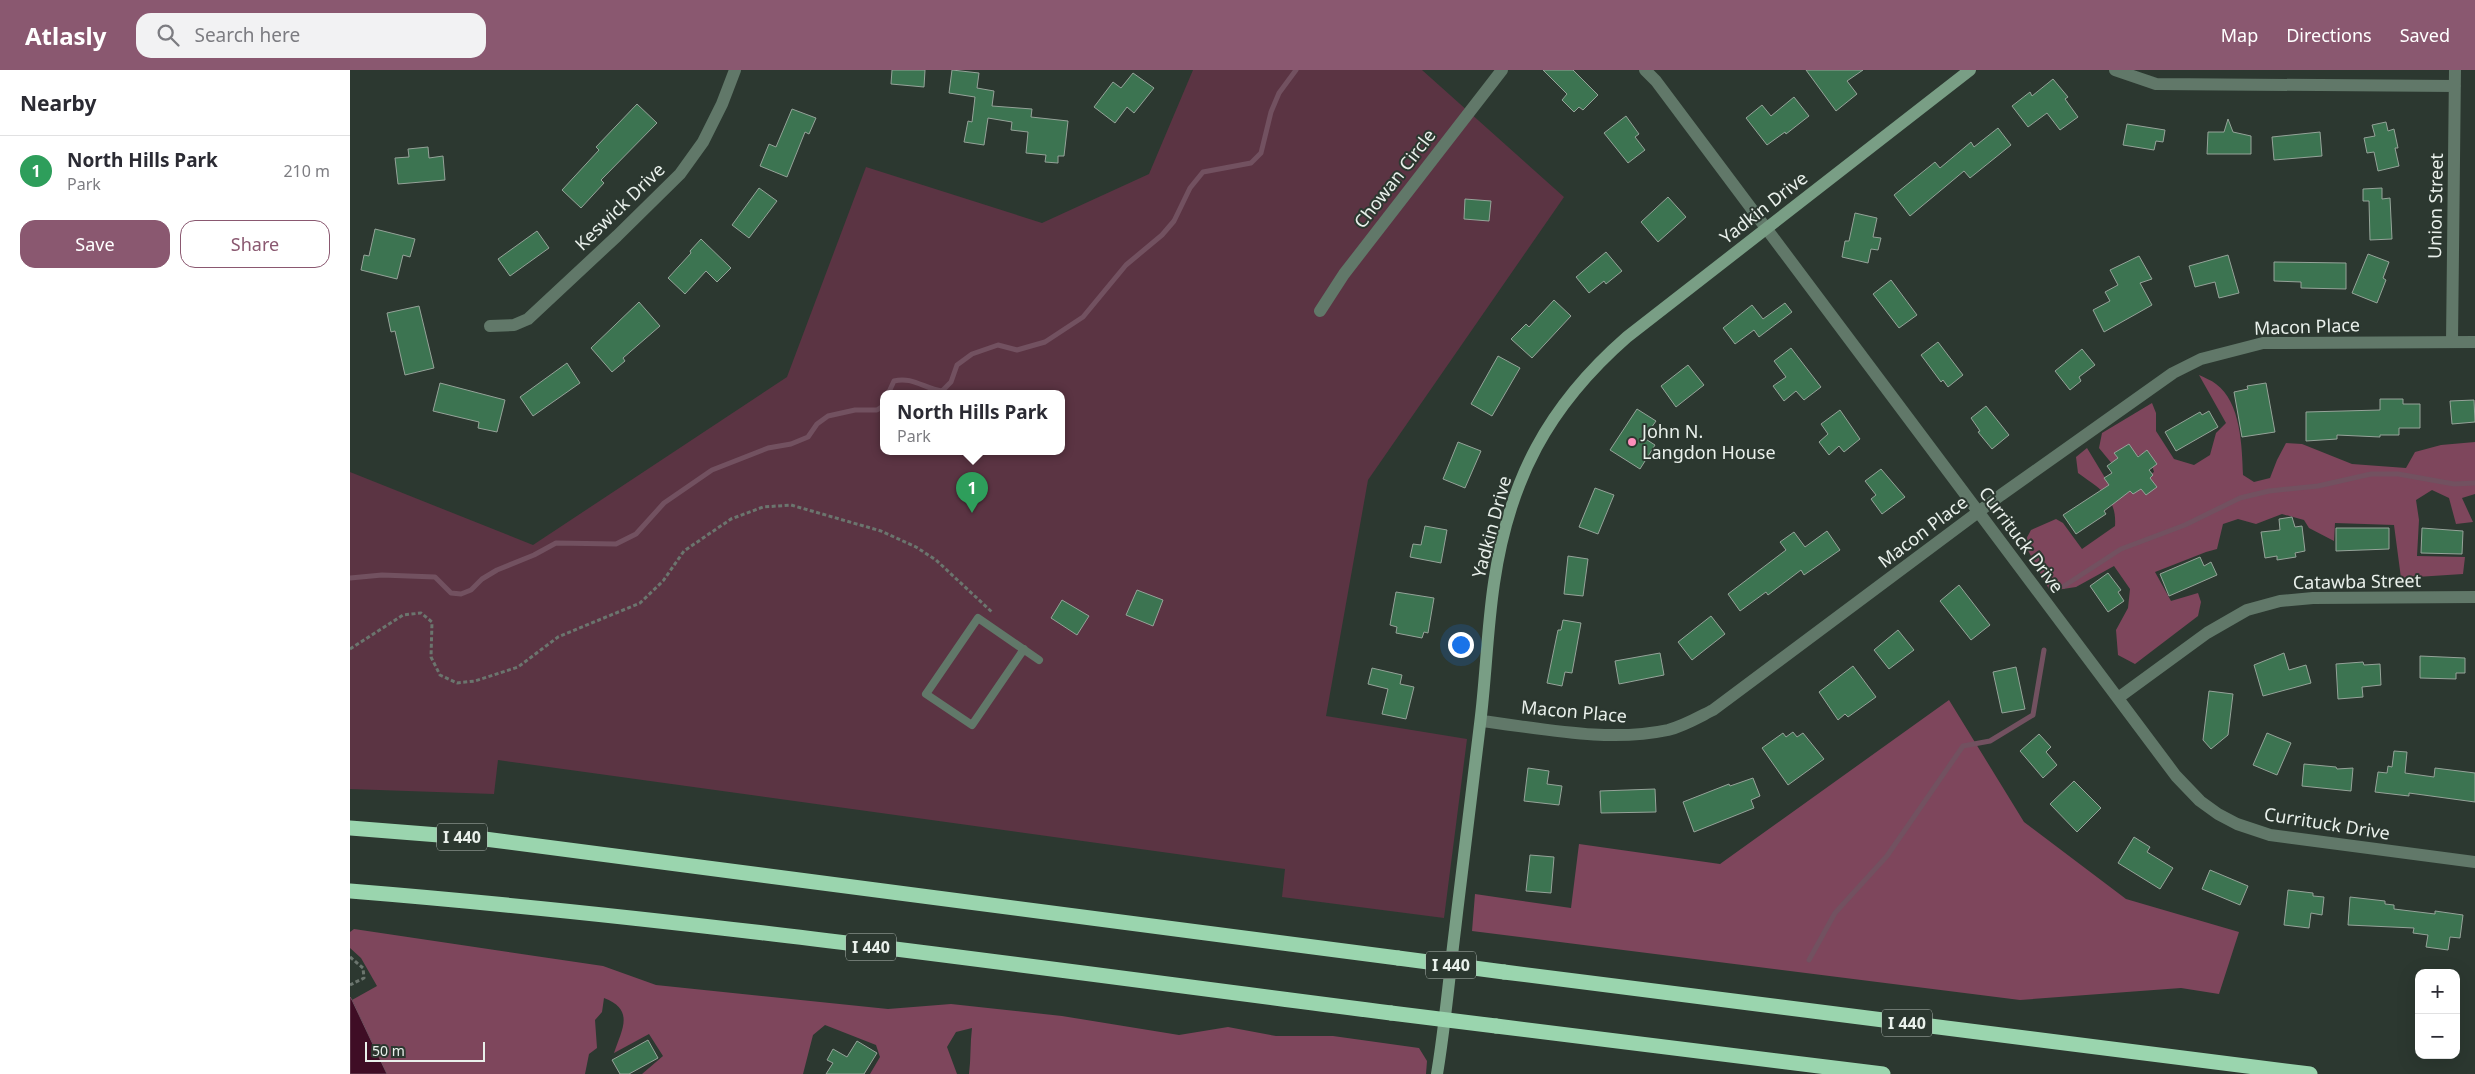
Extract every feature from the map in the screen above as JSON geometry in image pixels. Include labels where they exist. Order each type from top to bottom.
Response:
[{"type":"highway","name":"I 440","points":[[350,828],[477,838],[1504,972],[2310,1074]]},
{"type":"highway","name":"I 440","points":[[350,891],[487,902],[679,922],[1883,1074]]},
{"type":"street","name":"Keswick Drive","points":[[490,326],[514,325],[528,319],[680,174],[703,142],[722,104],[735,70]]},
{"type":"street","name":"Chowan Circle","points":[[1320,311],[1350,266],[1502,70]]},
{"type":"street","name":"Currituck Drive","points":[[1645,70],[1656,81],[2186,787],[2218,814],[2237,824],[2270,835],[2475,862]]},
{"type":"street","name":"Yadkin Drive","points":[[1437,1074],[1481,721],[1493,588],[1501,545],[1517,488],[1548,426],[1564,402],[1606,355],[1970,70]]},
{"type":"street","points":[[2114,70],[2156,84],[2455,86]]},
{"type":"street","name":"Union Street","points":[[2452,342],[2455,70]]},
{"type":"street","name":"Macon Place","points":[[1481,721],[1627,736],[1670,730],[1714,710],[1978,512],[2173,373],[2201,359],[2263,343],[2475,342]]},
{"type":"street","name":"Catawba Street","points":[[2118,698],[2207,633],[2247,610],[2280,601],[2313,598],[2475,597]]},
{"type":"lane","points":[[1024,649],[972,725],[926,694],[978,618],[1024,649],[1039,660]]},
{"type":"path","points":[[350,649],[403,616],[421,613],[432,622],[431,657],[440,675],[457,683],[518,667],[558,637],[640,603],[663,581],[684,550],[731,519],[763,507],[791,505],[881,531],[916,547],[936,560],[971,591]]},
{"type":"path","points":[[350,957],[363,968],[364,978],[352,984]]},
{"type":"shaded area","points":[[1193,70],[1422,70],[1564,197],[1368,480],[1326,716],[1467,739],[1444,918],[1282,897],[1285,869],[498,760],[494,794],[350,789],[350,472],[533,545],[787,377],[866,167],[1042,223],[1149,174]]},
{"type":"shaded area","points":[[2199,375],[2216,384],[2231,402],[2241,439],[2243,475],[2254,482],[2270,478],[2286,443],[2302,444],[2352,464],[2406,468],[2415,452],[2441,445],[2475,442],[2475,494],[2462,498],[2473,522],[2456,524],[2449,498],[2432,490],[2416,500],[2419,520],[2417,556],[2465,557],[2463,574],[2401,578],[2394,525],[2335,523],[2334,541],[2309,528],[2304,520],[2282,514],[2256,524],[2238,519],[2223,524],[2217,549],[2155,572],[2171,601],[2198,593],[2201,602],[2198,616],[2135,664],[2118,655],[2116,630],[2128,608],[2130,589],[2114,566],[2076,587],[2050,591],[2024,543],[2031,530],[2056,519],[2063,523],[2082,549],[2115,526],[2115,516],[2110,501],[2100,489],[2078,473],[2076,457],[2087,448],[2110,486],[2124,492],[2154,472],[2148,452],[2113,465],[2099,448],[2102,433],[2152,403],[2156,413],[2156,431],[2174,459],[2194,465],[2210,455],[2216,433],[2226,423]]},
{"type":"shaded area","points":[[1949,700],[2024,822],[2126,899],[2239,932],[2219,994],[2181,988],[2020,1000],[1472,931],[1475,894],[1571,908],[1579,844],[1720,864]]},
{"type":"shaded area","points":[[354,929],[603,966],[656,985],[888,1009],[951,1004],[1062,1016],[1179,1035],[1228,1027],[1276,1036],[1333,1036],[1419,1048],[1427,1061],[1426,1074],[969,1074],[972,1028],[956,1032],[947,1047],[957,1074],[870,1074],[880,1057],[876,1045],[825,1025],[813,1035],[803,1074],[642,1074],[663,1056],[649,1034],[614,1053],[623,1028],[623,1014],[620,1008],[604,998],[602,1012],[595,1020],[597,1048],[589,1054],[585,1074],[387,1074],[352,1000],[377,986],[361,958],[350,948],[350,932]]},
{"type":"shaded area","points":[[350,997],[352,1000],[387,1074],[350,1074]]},
{"type":"building","points":[[892,70],[925,70],[924,87],[891,84]]},
{"type":"building","points":[[952,70],[979,73],[977,88],[994,91],[992,106],[1032,109],[1031,117],[1068,121],[1064,156],[1058,156],[1058,163],[1045,162],[1046,155],[1026,153],[1028,132],[1011,130],[1012,122],[988,118],[984,145],[964,142],[968,121],[972,122],[975,97],[949,93]]},
{"type":"building","points":[[1543,70],[1573,70],[1598,95],[1583,110],[1579,107],[1574,112],[1562,100],[1567,94]]},
{"type":"building","points":[[1806,70],[1863,70],[1847,81],[1857,94],[1836,111]]},
{"type":"building","points":[[1133,73],[1154,88],[1134,113],[1127,107],[1115,123],[1094,107],[1113,82],[1121,88]]},
{"type":"building","points":[[2053,79],[2068,97],[2065,99],[2078,117],[2060,130],[2047,113],[2028,127],[2012,106],[2030,92],[2032,96]]},
{"type":"building","points":[[1794,97],[1809,116],[1786,134],[1785,132],[1767,145],[1746,118],[1762,105],[1771,116]]},
{"type":"building","points":[[637,104],[657,123],[601,180],[604,183],[581,208],[562,190],[599,150],[596,147]]},
{"type":"building","points":[[792,109],[816,118],[809,134],[805,132],[787,177],[760,166],[769,144],[776,147]]},
{"type":"building","points":[[1626,116],[1639,134],[1635,137],[1645,150],[1628,163],[1604,133]]},
{"type":"building","points":[[2228,119],[2233,132],[2251,136],[2251,154],[2207,154],[2208,132],[2224,132]]},
{"type":"building","points":[[2386,122],[2388,131],[2394,129],[2398,148],[2395,148],[2399,166],[2378,171],[2374,152],[2367,153],[2364,138],[2375,136],[2372,125]]},
{"type":"building","points":[[2127,124],[2165,130],[2163,142],[2156,141],[2154,150],[2123,145]]},
{"type":"building","points":[[1998,128],[2011,145],[1970,178],[1964,171],[1910,216],[1894,195],[1935,162],[1940,168],[1971,142],[1974,147]]},
{"type":"building","points":[[2320,132],[2322,156],[2274,160],[2272,137]]},
{"type":"building","points":[[428,147],[429,158],[443,156],[445,180],[398,184],[395,158],[409,157],[408,149]]},
{"type":"building","points":[[759,188],[777,201],[749,238],[732,225]]},
{"type":"building","points":[[2382,188],[2382,199],[2390,198],[2392,239],[2370,240],[2369,201],[2363,201],[2363,189]]},
{"type":"building","points":[[1668,197],[1686,217],[1658,242],[1641,222]]},
{"type":"building","points":[[1465,199],[1491,201],[1489,221],[1464,219]]},
{"type":"building","points":[[1855,213],[1877,218],[1873,237],[1881,238],[1878,250],[1871,249],[1868,263],[1842,257],[1845,241],[1849,241]]},
{"type":"building","points":[[375,229],[415,239],[410,257],[403,255],[397,279],[361,270],[364,255],[369,256]]},
{"type":"building","points":[[537,231],[549,248],[510,276],[498,259]]},
{"type":"building","points":[[701,239],[731,268],[717,282],[706,271],[685,294],[668,278]]},
{"type":"building","points":[[1606,252],[1622,271],[1606,284],[1604,281],[1589,293],[1576,277]]},
{"type":"building","points":[[2368,254],[2389,262],[2383,278],[2386,280],[2377,303],[2352,293]]},
{"type":"building","points":[[2228,255],[2239,293],[2219,298],[2215,282],[2195,287],[2189,266]]},
{"type":"building","points":[[2139,256],[2152,279],[2140,283],[2152,305],[2104,332],[2093,310],[2110,301],[2105,292],[2118,285],[2110,270]]},
{"type":"building","points":[[2274,262],[2346,263],[2346,289],[2301,288],[2301,282],[2274,281]]},
{"type":"building","points":[[1891,280],[1917,315],[1899,328],[1873,294]]},
{"type":"building","points":[[1554,300],[1571,316],[1532,358],[1511,339],[1526,324],[1529,327]]},
{"type":"building","points":[[639,302],[660,326],[623,358],[625,361],[612,372],[591,348]]},
{"type":"building","points":[[1785,303],[1792,312],[1759,337],[1754,330],[1735,344],[1723,328],[1752,305],[1763,319]]},
{"type":"building","points":[[419,306],[434,368],[405,375],[395,331],[391,332],[387,313]]},
{"type":"building","points":[[1938,342],[1963,375],[1948,387],[1943,380],[1941,382],[1921,355]]},
{"type":"building","points":[[1791,348],[1821,387],[1804,400],[1796,391],[1784,401],[1773,386],[1786,377],[1774,361]]},
{"type":"building","points":[[2082,349],[2095,365],[2079,377],[2081,381],[2070,390],[2055,371]]},
{"type":"building","points":[[1498,356],[1520,368],[1492,416],[1471,404]]},
{"type":"building","points":[[567,363],[580,383],[533,416],[520,397]]},
{"type":"building","points":[[1688,365],[1704,385],[1676,407],[1661,386]]},
{"type":"building","points":[[440,383],[505,400],[497,432],[478,428],[479,422],[433,411]]},
{"type":"building","points":[[2266,383],[2275,432],[2242,437],[2234,392],[2248,389],[2247,386]]},
{"type":"building","points":[[2380,399],[2403,399],[2403,404],[2420,404],[2420,428],[2399,428],[2399,435],[2380,435],[2380,437],[2337,435],[2337,439],[2306,441],[2306,412],[2380,410]]},
{"type":"building","points":[[2474,400],[2475,422],[2452,424],[2450,401]]},
{"type":"building","points":[[1986,406],[2009,435],[1992,449],[1978,432],[1980,431],[1971,418]]},
{"type":"building","name":"John N. Langdon House","points":[[1637,409],[1656,421],[1644,438],[1655,445],[1640,469],[1610,450]]},
{"type":"building","points":[[1840,410],[1860,439],[1844,452],[1839,446],[1829,455],[1819,442],[1828,434],[1821,424]]},
{"type":"building","points":[[2209,411],[2218,427],[2176,451],[2165,432],[2200,412],[2202,415]]},
{"type":"building","points":[[1458,442],[1481,451],[1465,488],[1443,479]]},
{"type":"building","points":[[2129,444],[2138,457],[2147,450],[2157,464],[2149,470],[2153,475],[2150,478],[2157,487],[2146,495],[2141,489],[2133,494],[2130,491],[2104,511],[2106,514],[2076,534],[2063,515],[2109,485],[2104,478],[2112,473],[2107,466],[2118,458],[2114,453]]},
{"type":"building","points":[[1881,469],[1905,497],[1882,514],[1871,499],[1876,495],[1865,481]]},
{"type":"building","points":[[1595,488],[1614,495],[1598,534],[1579,527]]},
{"type":"building","points":[[2292,517],[2295,527],[2302,526],[2305,551],[2295,553],[2296,557],[2277,560],[2277,556],[2265,558],[2261,532],[2280,530],[2279,519]]},
{"type":"building","points":[[1425,526],[1447,530],[1441,563],[1410,557],[1413,544],[1421,545]]},
{"type":"building","points":[[2336,528],[2389,528],[2389,549],[2336,551]]},
{"type":"building","points":[[2422,528],[2463,531],[2462,554],[2421,553]]},
{"type":"building","points":[[1827,531],[1840,550],[1804,575],[1801,570],[1768,595],[1766,592],[1740,611],[1728,594],[1786,550],[1780,542],[1794,532],[1805,547]]},
{"type":"building","points":[[1568,556],[1588,559],[1583,596],[1564,594]]},
{"type":"building","points":[[2200,557],[2204,566],[2211,562],[2217,575],[2169,596],[2160,574]]},
{"type":"building","points":[[2108,573],[2121,590],[2118,592],[2124,601],[2108,612],[2090,586]]},
{"type":"building","points":[[1959,585],[1990,625],[1971,640],[1940,601]]},
{"type":"building","points":[[1137,590],[1163,600],[1153,626],[1126,615]]},
{"type":"building","points":[[1396,592],[1434,598],[1428,633],[1424,632],[1422,638],[1396,633],[1397,627],[1390,625]]},
{"type":"building","points":[[1062,600],[1089,616],[1077,635],[1051,618]]},
{"type":"building","points":[[1711,616],[1725,634],[1692,660],[1678,642]]},
{"type":"building","points":[[1563,620],[1581,623],[1572,673],[1565,672],[1562,686],[1547,683],[1558,630],[1561,630]]},
{"type":"building","points":[[1898,630],[1914,650],[1889,669],[1874,650]]},
{"type":"building","points":[[1660,653],[1664,675],[1619,684],[1615,661]]},
{"type":"building","points":[[2284,653],[2289,670],[2306,665],[2311,683],[2263,696],[2254,665]]},
{"type":"building","points":[[2420,656],[2465,658],[2465,673],[2456,673],[2456,679],[2420,678]]},
{"type":"building","points":[[2363,662],[2364,665],[2380,664],[2381,685],[2362,687],[2363,697],[2338,699],[2336,664]]},
{"type":"building","points":[[1853,666],[1876,697],[1848,717],[1845,714],[1838,720],[1819,692]]},
{"type":"building","points":[[2016,667],[2025,709],[2002,713],[1993,672]]},
{"type":"building","points":[[1372,668],[1402,675],[1400,684],[1414,687],[1406,719],[1382,714],[1388,689],[1368,684]]},
{"type":"building","points":[[2209,691],[2233,694],[2228,735],[2211,749],[2203,740]]},
{"type":"building","points":[[1793,732],[1797,737],[1803,733],[1824,759],[1788,785],[1762,748],[1783,733],[1786,737]]},
{"type":"building","points":[[2267,733],[2291,743],[2277,775],[2253,765]]},
{"type":"building","points":[[2039,734],[2051,747],[2046,752],[2057,765],[2043,778],[2020,751]]},
{"type":"building","points":[[2394,751],[2407,752],[2405,773],[2434,777],[2435,768],[2475,773],[2475,802],[2409,793],[2409,796],[2375,792],[2378,772],[2387,773],[2388,766],[2392,767]]},
{"type":"building","points":[[2304,764],[2336,767],[2337,769],[2353,768],[2351,791],[2302,786]]},
{"type":"building","points":[[1528,768],[1549,771],[1547,784],[1562,786],[1559,805],[1524,801]]},
{"type":"building","points":[[1753,778],[1760,796],[1751,800],[1754,808],[1694,832],[1683,802],[1729,784],[1730,786]]},
{"type":"building","points":[[2074,781],[2101,808],[2077,832],[2050,804]]},
{"type":"building","points":[[1655,789],[1656,812],[1601,813],[1600,791]]},
{"type":"building","points":[[2134,837],[2150,847],[2147,852],[2173,868],[2160,889],[2118,863]]},
{"type":"building","points":[[1530,855],[1554,857],[1551,893],[1526,891]]},
{"type":"building","points":[[2210,870],[2248,886],[2240,905],[2202,889]]},
{"type":"building","points":[[2288,890],[2313,893],[2313,896],[2324,897],[2322,915],[2311,913],[2309,928],[2284,925]]},
{"type":"building","points":[[2350,897],[2385,901],[2385,904],[2394,905],[2394,909],[2435,914],[2435,911],[2463,915],[2460,938],[2450,937],[2448,950],[2426,947],[2428,935],[2413,933],[2414,928],[2348,925]]},
{"type":"building","points":[[648,1040],[658,1058],[629,1074],[620,1074],[612,1060]]},
{"type":"building","points":[[857,1041],[877,1053],[864,1074],[826,1074],[833,1063],[827,1060],[833,1049],[847,1057]]},
{"type":"waterway","points":[[943,390],[951,382],[957,365],[972,354],[998,345],[1017,350],[1045,342],[1083,317],[1126,265],[1162,235],[1174,221],[1190,188],[1203,172],[1251,163],[1261,153],[1271,112],[1279,93],[1296,70]]},
{"type":"waterway","points":[[890,390],[894,381],[901,380],[913,381],[938,390]]},
{"type":"waterway","points":[[350,578],[382,575],[435,577],[451,593],[461,594],[471,590],[482,579],[497,570],[534,555],[556,543],[616,544],[636,534],[664,503],[712,470],[768,448],[791,444],[808,437],[817,424],[828,416],[855,410],[877,410],[880,408]]},
{"type":"waterway","points":[[2064,586],[2121,549],[2185,525],[2240,498],[2269,491],[2318,486],[2371,474],[2398,474],[2454,484],[2475,483]]},
{"type":"waterway","points":[[1809,960],[1835,913],[1887,856],[1963,746],[1990,741],[2033,715],[2044,650]]},
{"type":"place","name":"John N. Langdon House","points":[[1632,442]]},
{"type":"place","name":"North Hills Park","points":[[972,513]]}]
